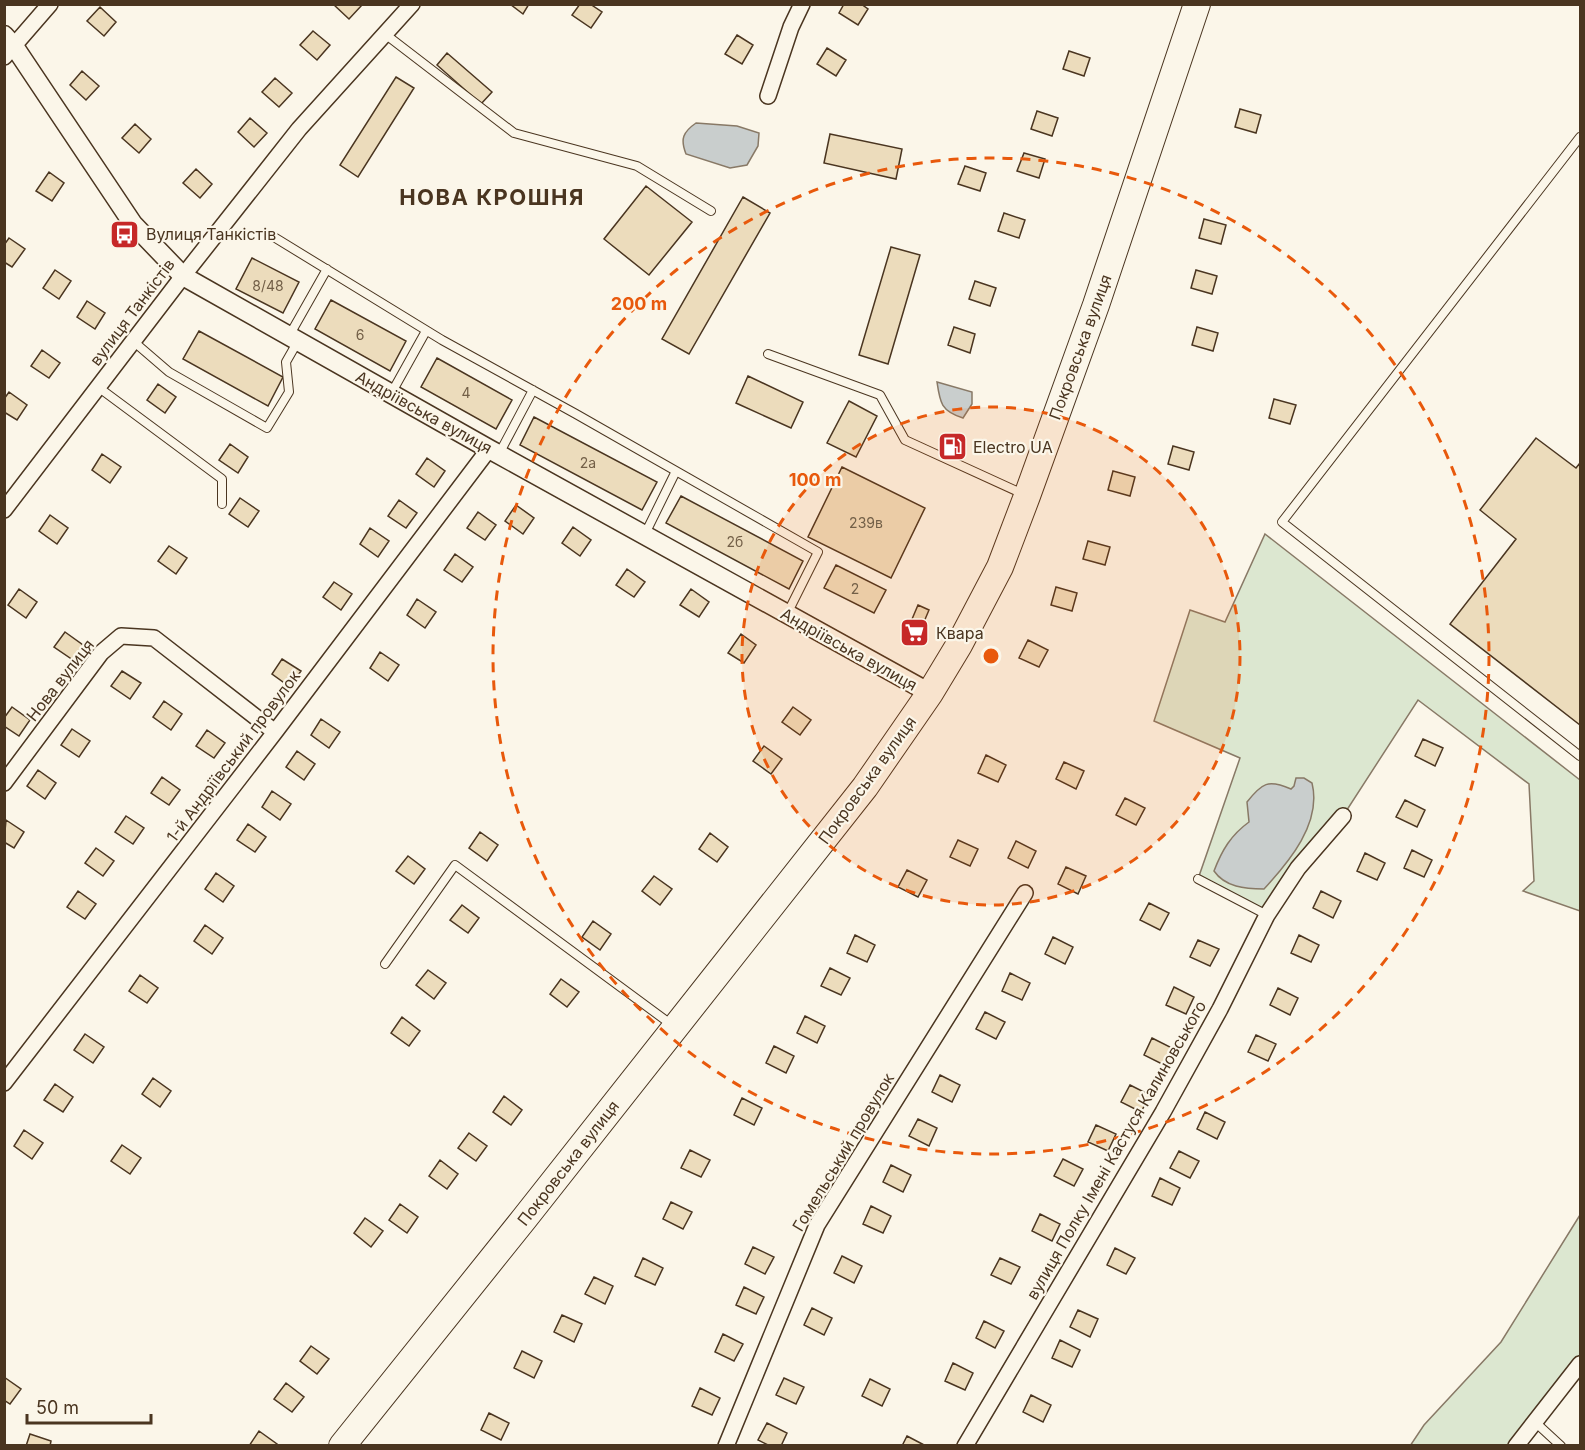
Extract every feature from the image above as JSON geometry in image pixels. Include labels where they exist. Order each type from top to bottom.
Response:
[{"type":"highway","name":"Покровська вулиця","points":[[342,1446],[865,787],[930,693],[959,645],[1000,567],[1027,496],[1096,305],[1197,4]]},
{"type":"street","points":[[8,46],[50,4]]},
{"type":"street","name":"вулиця Танкістів","points":[[4,510],[299,129],[412,4]]},
{"type":"street","points":[[768,96],[790,27],[802,4]]},
{"type":"street","name":"Андріївська вулиця","points":[[8,46],[133,224],[183,276],[494,452],[930,693]]},
{"type":"street","name":"1-й Андріївський провулок","points":[[4,1083],[494,452]]},
{"type":"street","name":"Нова вулиця","points":[[4,783],[101,653],[121,636],[154,638],[275,732]]},
{"type":"street","name":"вулиця Полку Імені Кастуся Калиновського","points":[[965,1446],[1163,1112],[1220,1009],[1267,915],[1298,868],[1343,816]]},
{"type":"street","name":"Гомельський провулок","points":[[726,1446],[817,1225],[1025,893]]},
{"type":"street","points":[[1516,1446],[1581,1364]]},
{"type":"lane","points":[[385,34],[514,134],[636,166],[711,211]]},
{"type":"lane","points":[[1581,138],[1282,522],[1581,756]]},
{"type":"lane","points":[[269,234],[426,331],[818,552],[787,614]]},
{"type":"lane","points":[[133,342],[169,372],[267,428],[289,392],[286,362],[294,339],[327,269]]},
{"type":"lane","points":[[391,394],[426,331]]},
{"type":"lane","points":[[768,354],[880,395],[905,440],[1027,496]]},
{"type":"lane","points":[[98,387],[222,479],[222,504]]},
{"type":"lane","points":[[494,452],[533,390]]},
{"type":"lane","points":[[644,535],[676,471]]},
{"type":"lane","points":[[385,964],[455,865],[675,1027]]},
{"type":"lane","points":[[1198,879],[1267,915]]},
{"type":"lane","points":[[1534,1422],[1561,1446]]},
{"type":"green space","points":[[1265,534],[1580,780],[1580,911],[1523,891],[1534,881],[1529,784],[1418,700],[1343,816],[1267,915],[1198,879],[1240,758],[1154,721],[1190,610],[1225,622]]},
{"type":"green space","points":[[1580,1215],[1580,1364],[1516,1445],[1410,1446],[1424,1425],[1501,1342]]},
{"type":"shaded area","points":[[696,123],[737,126],[759,133],[758,146],[747,165],[730,168],[686,154],[683,144],[684,136]]},
{"type":"shaded area","points":[[937,382],[972,392],[972,404],[963,418],[950,412],[943,405]]},
{"type":"shaded area","points":[[1296,778],[1304,778],[1312,783],[1314,798],[1308,827],[1293,854],[1264,889],[1243,888],[1224,881],[1214,871],[1228,843],[1249,822],[1247,802],[1261,787],[1266,785],[1277,784],[1291,789]]},
{"type":"building","points":[[333,4],[362,4],[362,5],[349,19]]},
{"type":"building","points":[[510,4],[529,4],[523,14]]},
{"type":"building","points":[[580,4],[590,4],[602,12],[591,28],[572,15]]},
{"type":"building","points":[[844,4],[861,4],[868,9],[858,25],[839,13]]},
{"type":"building","points":[[100,7],[116,22],[104,36],[87,21]]},
{"type":"building","points":[[313,31],[330,45],[317,60],[300,45]]},
{"type":"building","points":[[737,35],[753,45],[742,64],[725,54]]},
{"type":"building","points":[[827,48],[846,60],[836,76],[817,64]]},
{"type":"building","points":[[1069,51],[1090,58],[1084,76],[1063,69]]},
{"type":"building","points":[[447,53],[492,92],[481,104],[437,65]]},
{"type":"building","points":[[82,71],[99,86],[86,100],[70,85]]},
{"type":"building","points":[[396,77],[414,88],[358,177],[340,165]]},
{"type":"building","points":[[275,78],[292,93],[279,107],[262,92]]},
{"type":"building","points":[[1240,109],[1261,115],[1256,133],[1235,127]]},
{"type":"building","points":[[1037,111],[1058,118],[1052,136],[1031,129]]},
{"type":"building","points":[[250,118],[267,133],[254,147],[238,132]]},
{"type":"building","points":[[135,124],[151,139],[139,153],[122,138]]},
{"type":"building","points":[[830,134],[902,149],[896,179],[824,163]]},
{"type":"building","points":[[1024,153],[1045,159],[1039,178],[1017,171]]},
{"type":"building","points":[[965,166],[986,173],[980,191],[958,184]]},
{"type":"building","points":[[196,169],[212,184],[200,198],[183,183]]},
{"type":"building","points":[[49,172],[64,183],[52,201],[36,191]]},
{"type":"building","points":[[646,186],[692,222],[649,275],[604,239]]},
{"type":"building","points":[[743,197],[770,213],[689,354],[662,339]]},
{"type":"building","points":[[1004,213],[1025,220],[1019,238],[998,231]]},
{"type":"building","points":[[1204,219],[1226,225],[1221,244],[1199,238]]},
{"type":"building","points":[[9,238],[25,249],[12,267],[4,262],[4,245]]},
{"type":"building","points":[[891,247],[920,255],[888,364],[859,355]]},
{"type":"building","points":[[252,258],[299,282],[283,313],[236,289]]},
{"type":"building","points":[[55,270],[71,281],[59,299],[43,288]]},
{"type":"building","points":[[1196,270],[1217,276],[1212,294],[1191,288]]},
{"type":"building","points":[[975,281],[996,288],[990,306],[969,299]]},
{"type":"building","points":[[331,300],[406,341],[390,371],[315,329]]},
{"type":"building","points":[[87,301],[105,313],[95,329],[77,317]]},
{"type":"building","points":[[954,327],[975,334],[970,353],[948,345]]},
{"type":"building","points":[[1197,327],[1218,333],[1213,351],[1192,345]]},
{"type":"building","points":[[199,331],[283,377],[268,406],[183,359]]},
{"type":"building","points":[[42,350],[60,363],[49,378],[31,366]]},
{"type":"building","points":[[437,358],[512,400],[496,429],[421,387]]},
{"type":"building","points":[[748,376],[803,402],[791,428],[736,403]]},
{"type":"building","points":[[158,384],[176,397],[165,413],[147,400]]},
{"type":"building","points":[[9,392],[27,405],[17,420],[4,412],[4,399]]},
{"type":"building","points":[[1274,399],[1296,405],[1290,424],[1269,418]]},
{"type":"building","points":[[849,401],[877,416],[856,457],[827,443]]},
{"type":"building","points":[[534,417],[657,482],[642,510],[520,445]]},
{"type":"building","points":[[1536,438],[1576,468],[1580,463],[1580,725],[1450,624],[1516,539],[1480,510]]},
{"type":"building","points":[[230,444],[248,457],[238,473],[219,460]]},
{"type":"building","points":[[1173,446],[1194,452],[1189,470],[1168,464]]},
{"type":"building","points":[[102,454],[121,467],[110,483],[92,470]]},
{"type":"building","points":[[427,458],[445,471],[434,487],[416,474]]},
{"type":"building","points":[[842,467],[925,508],[891,578],[808,537]]},
{"type":"building","points":[[1113,471],[1135,477],[1130,496],[1108,490]]},
{"type":"building","points":[[681,496],[803,561],[789,589],[666,523]]},
{"type":"building","points":[[240,498],[259,511],[248,527],[229,514]]},
{"type":"building","points":[[399,500],[417,513],[406,528],[388,516]]},
{"type":"building","points":[[516,505],[534,518],[523,534],[505,521]]},
{"type":"building","points":[[478,512],[496,525],[485,540],[467,528]]},
{"type":"building","points":[[50,515],[68,528],[57,544],[39,531]]},
{"type":"building","points":[[573,527],[591,540],[580,556],[562,543]]},
{"type":"building","points":[[370,528],[389,541],[378,557],[360,544]]},
{"type":"building","points":[[1088,541],[1110,547],[1105,565],[1083,559]]},
{"type":"building","points":[[169,546],[187,558],[176,574],[158,561]]},
{"type":"building","points":[[455,554],[473,567],[462,582],[444,570]]},
{"type":"building","points":[[836,565],[886,590],[874,613],[824,588]]},
{"type":"building","points":[[627,569],[645,582],[634,597],[616,585]]},
{"type":"building","points":[[334,582],[352,594],[341,610],[323,597]]},
{"type":"building","points":[[1056,587],[1077,593],[1072,611],[1051,605]]},
{"type":"building","points":[[19,589],[37,602],[26,618],[8,605]]},
{"type":"building","points":[[691,589],[709,602],[699,617],[680,605]]},
{"type":"building","points":[[417,599],[436,612],[425,628],[407,615]]},
{"type":"building","points":[[918,605],[929,610],[915,643],[904,638]]},
{"type":"building","points":[[65,632],[83,645],[73,660],[54,647]]},
{"type":"building","points":[[741,634],[756,645],[744,663],[728,653]]},
{"type":"building","points":[[1028,640],[1048,650],[1039,667],[1019,658]]},
{"type":"building","points":[[380,652],[399,665],[388,681],[370,668]]},
{"type":"building","points":[[282,659],[301,671],[290,687],[272,674]]},
{"type":"building","points":[[122,671],[141,683],[130,699],[111,686]]},
{"type":"building","points":[[164,701],[182,714],[171,730],[153,717]]},
{"type":"building","points":[[12,707],[30,720],[19,736],[4,726],[4,718]]},
{"type":"building","points":[[793,707],[811,720],[800,735],[782,722]]},
{"type":"building","points":[[321,719],[340,732],[329,748],[311,735]]},
{"type":"building","points":[[72,729],[90,741],[79,757],[61,745]]},
{"type":"building","points":[[207,730],[225,743],[214,758],[196,746]]},
{"type":"building","points":[[1423,739],[1443,748],[1435,766],[1415,756]]},
{"type":"building","points":[[764,746],[782,759],[771,774],[753,761]]},
{"type":"building","points":[[297,751],[315,764],[304,780],[286,767]]},
{"type":"building","points":[[986,755],[1006,765],[998,782],[978,773]]},
{"type":"building","points":[[1064,762],[1084,771],[1076,789],[1056,779]]},
{"type":"building","points":[[38,770],[56,783],[45,799],[27,786]]},
{"type":"building","points":[[162,777],[180,790],[169,805],[151,793]]},
{"type":"building","points":[[272,791],[291,804],[280,820],[262,807]]},
{"type":"building","points":[[1125,798],[1145,808],[1136,825],[1116,815]]},
{"type":"building","points":[[1405,800],[1425,810],[1417,827],[1396,817]]},
{"type":"building","points":[[126,816],[144,828],[133,844],[115,832]]},
{"type":"building","points":[[6,820],[24,832],[14,848],[4,842]]},
{"type":"building","points":[[248,824],[266,837],[255,852],[237,840]]},
{"type":"building","points":[[480,832],[498,845],[487,861],[469,848]]},
{"type":"building","points":[[710,833],[728,847],[717,862],[699,849]]},
{"type":"building","points":[[958,840],[978,849],[970,866],[950,857]]},
{"type":"building","points":[[1016,841],[1036,851],[1028,868],[1008,858]]},
{"type":"building","points":[[96,848],[114,861],[103,876],[85,863]]},
{"type":"building","points":[[1412,850],[1432,860],[1424,877],[1404,868]]},
{"type":"building","points":[[1365,853],[1385,863],[1377,880],[1357,871]]},
{"type":"building","points":[[408,856],[425,869],[414,884],[396,871]]},
{"type":"building","points":[[1066,867],[1086,876],[1078,894],[1058,884]]},
{"type":"building","points":[[907,870],[927,880],[918,897],[898,887]]},
{"type":"building","points":[[216,873],[234,886],[223,902],[205,889]]},
{"type":"building","points":[[654,876],[672,889],[660,905],[642,891]]},
{"type":"building","points":[[78,891],[96,904],[85,919],[67,907]]},
{"type":"building","points":[[1321,891],[1341,901],[1333,918],[1313,908]]},
{"type":"building","points":[[1149,903],[1169,913],[1160,930],[1140,920]]},
{"type":"building","points":[[462,905],[479,918],[468,933],[450,920]]},
{"type":"building","points":[[593,921],[611,934],[600,950],[582,937]]},
{"type":"building","points":[[205,925],[223,938],[212,954],[194,941]]},
{"type":"building","points":[[855,935],[875,945],[867,962],[847,953]]},
{"type":"building","points":[[1299,935],[1319,945],[1311,962],[1291,953]]},
{"type":"building","points":[[1053,937],[1073,947],[1065,964],[1045,954]]},
{"type":"building","points":[[1198,940],[1219,949],[1210,966],[1190,957]]},
{"type":"building","points":[[830,968],[850,978],[841,995],[821,986]]},
{"type":"building","points":[[428,970],[446,983],[434,999],[416,985]]},
{"type":"building","points":[[1010,973],[1030,983],[1022,1000],[1002,991]]},
{"type":"building","points":[[140,975],[158,988],[147,1003],[129,991]]},
{"type":"building","points":[[561,979],[579,992],[567,1007],[550,994]]},
{"type":"building","points":[[1174,987],[1194,997],[1186,1014],[1166,1005]]},
{"type":"building","points":[[1278,988],[1298,998],[1290,1015],[1270,1005]]},
{"type":"building","points":[[985,1012],[1005,1022],[996,1039],[976,1029]]},
{"type":"building","points":[[805,1016],[825,1026],[817,1043],[797,1033]]},
{"type":"building","points":[[402,1017],[420,1031],[409,1046],[391,1033]]},
{"type":"building","points":[[85,1034],[104,1047],[93,1063],[74,1050]]},
{"type":"building","points":[[1256,1035],[1276,1044],[1268,1061],[1248,1052]]},
{"type":"building","points":[[1152,1038],[1172,1048],[1164,1065],[1144,1055]]},
{"type":"building","points":[[774,1046],[794,1056],[786,1073],[766,1063]]},
{"type":"building","points":[[940,1075],[960,1085],[952,1102],[932,1092]]},
{"type":"building","points":[[153,1078],[171,1091],[160,1107],[142,1094]]},
{"type":"building","points":[[55,1084],[73,1097],[63,1112],[44,1100]]},
{"type":"building","points":[[1130,1085],[1150,1095],[1141,1112],[1121,1102]]},
{"type":"building","points":[[504,1096],[522,1110],[511,1125],[493,1112]]},
{"type":"building","points":[[742,1098],[762,1108],[754,1125],[734,1115]]},
{"type":"building","points":[[1205,1112],[1225,1122],[1217,1139],[1197,1129]]},
{"type":"building","points":[[918,1119],[937,1128],[929,1146],[909,1136]]},
{"type":"building","points":[[1096,1125],[1116,1134],[1108,1151],[1088,1142]]},
{"type":"building","points":[[24,1130],[43,1143],[32,1159],[14,1146]]},
{"type":"building","points":[[469,1133],[487,1146],[476,1161],[458,1148]]},
{"type":"building","points":[[122,1145],[141,1158],[130,1174],[111,1161]]},
{"type":"building","points":[[690,1150],[710,1160],[701,1177],[681,1168]]},
{"type":"building","points":[[1179,1151],[1199,1161],[1190,1178],[1170,1168]]},
{"type":"building","points":[[1063,1159],[1083,1169],[1074,1186],[1054,1176]]},
{"type":"building","points":[[440,1160],[458,1174],[447,1189],[429,1176]]},
{"type":"building","points":[[891,1165],[911,1175],[903,1192],[883,1182]]},
{"type":"building","points":[[1160,1178],[1180,1188],[1172,1205],[1152,1196]]},
{"type":"building","points":[[671,1202],[692,1212],[683,1229],[663,1219]]},
{"type":"building","points":[[400,1204],[418,1217],[407,1233],[389,1220]]},
{"type":"building","points":[[871,1206],[891,1216],[883,1233],[863,1224]]},
{"type":"building","points":[[1040,1214],[1060,1224],[1052,1241],[1032,1231]]},
{"type":"building","points":[[365,1218],[383,1231],[371,1247],[354,1233]]},
{"type":"building","points":[[753,1247],[774,1257],[765,1274],[745,1264]]},
{"type":"building","points":[[1115,1248],[1135,1258],[1126,1274],[1107,1265]]},
{"type":"building","points":[[842,1256],[862,1266],[854,1283],[834,1273]]},
{"type":"building","points":[[643,1258],[663,1268],[655,1285],[635,1276]]},
{"type":"building","points":[[1000,1258],[1020,1267],[1011,1284],[991,1275]]},
{"type":"building","points":[[594,1277],[613,1286],[605,1304],[585,1294]]},
{"type":"building","points":[[744,1287],[764,1297],[756,1314],[736,1305]]},
{"type":"building","points":[[812,1308],[832,1318],[824,1335],[804,1325]]},
{"type":"building","points":[[1078,1310],[1098,1319],[1090,1337],[1070,1327]]},
{"type":"building","points":[[562,1315],[582,1324],[574,1342],[554,1332]]},
{"type":"building","points":[[984,1321],[1004,1331],[995,1348],[976,1338]]},
{"type":"building","points":[[723,1334],[743,1344],[734,1361],[715,1352]]},
{"type":"building","points":[[1060,1340],[1080,1350],[1072,1367],[1052,1358]]},
{"type":"building","points":[[311,1346],[329,1359],[317,1374],[300,1361]]},
{"type":"building","points":[[522,1351],[542,1361],[534,1378],[514,1368]]},
{"type":"building","points":[[953,1363],[973,1373],[965,1390],[945,1381]]},
{"type":"building","points":[[4,1377],[21,1389],[10,1404],[4,1400]]},
{"type":"building","points":[[784,1378],[804,1387],[796,1404],[776,1395]]},
{"type":"building","points":[[870,1379],[890,1389],[882,1406],[862,1396]]},
{"type":"building","points":[[286,1383],[304,1397],[292,1412],[274,1399]]},
{"type":"building","points":[[700,1388],[720,1398],[712,1415],[692,1406]]},
{"type":"building","points":[[1031,1395],[1051,1405],[1043,1422],[1023,1412]]},
{"type":"building","points":[[489,1413],[509,1423],[501,1440],[481,1430]]},
{"type":"building","points":[[767,1423],[787,1433],[781,1446],[770,1446],[758,1440]]},
{"type":"building","points":[[259,1431],[277,1444],[276,1446],[249,1446]]},
{"type":"building","points":[[30,1434],[51,1441],[50,1446],[26,1446]]},
{"type":"building","points":[[907,1436],[926,1446],[902,1446]]},
{"type":"place","name":"Вулиця Танкістів","points":[[125,234]]},
{"type":"place","name":"Electro UA","points":[[952,447]]},
{"type":"place","name":"Квара","points":[[915,633]]},
{"type":"district","name":"НОВА КРОШНЯ","points":[[492,197]]}]
